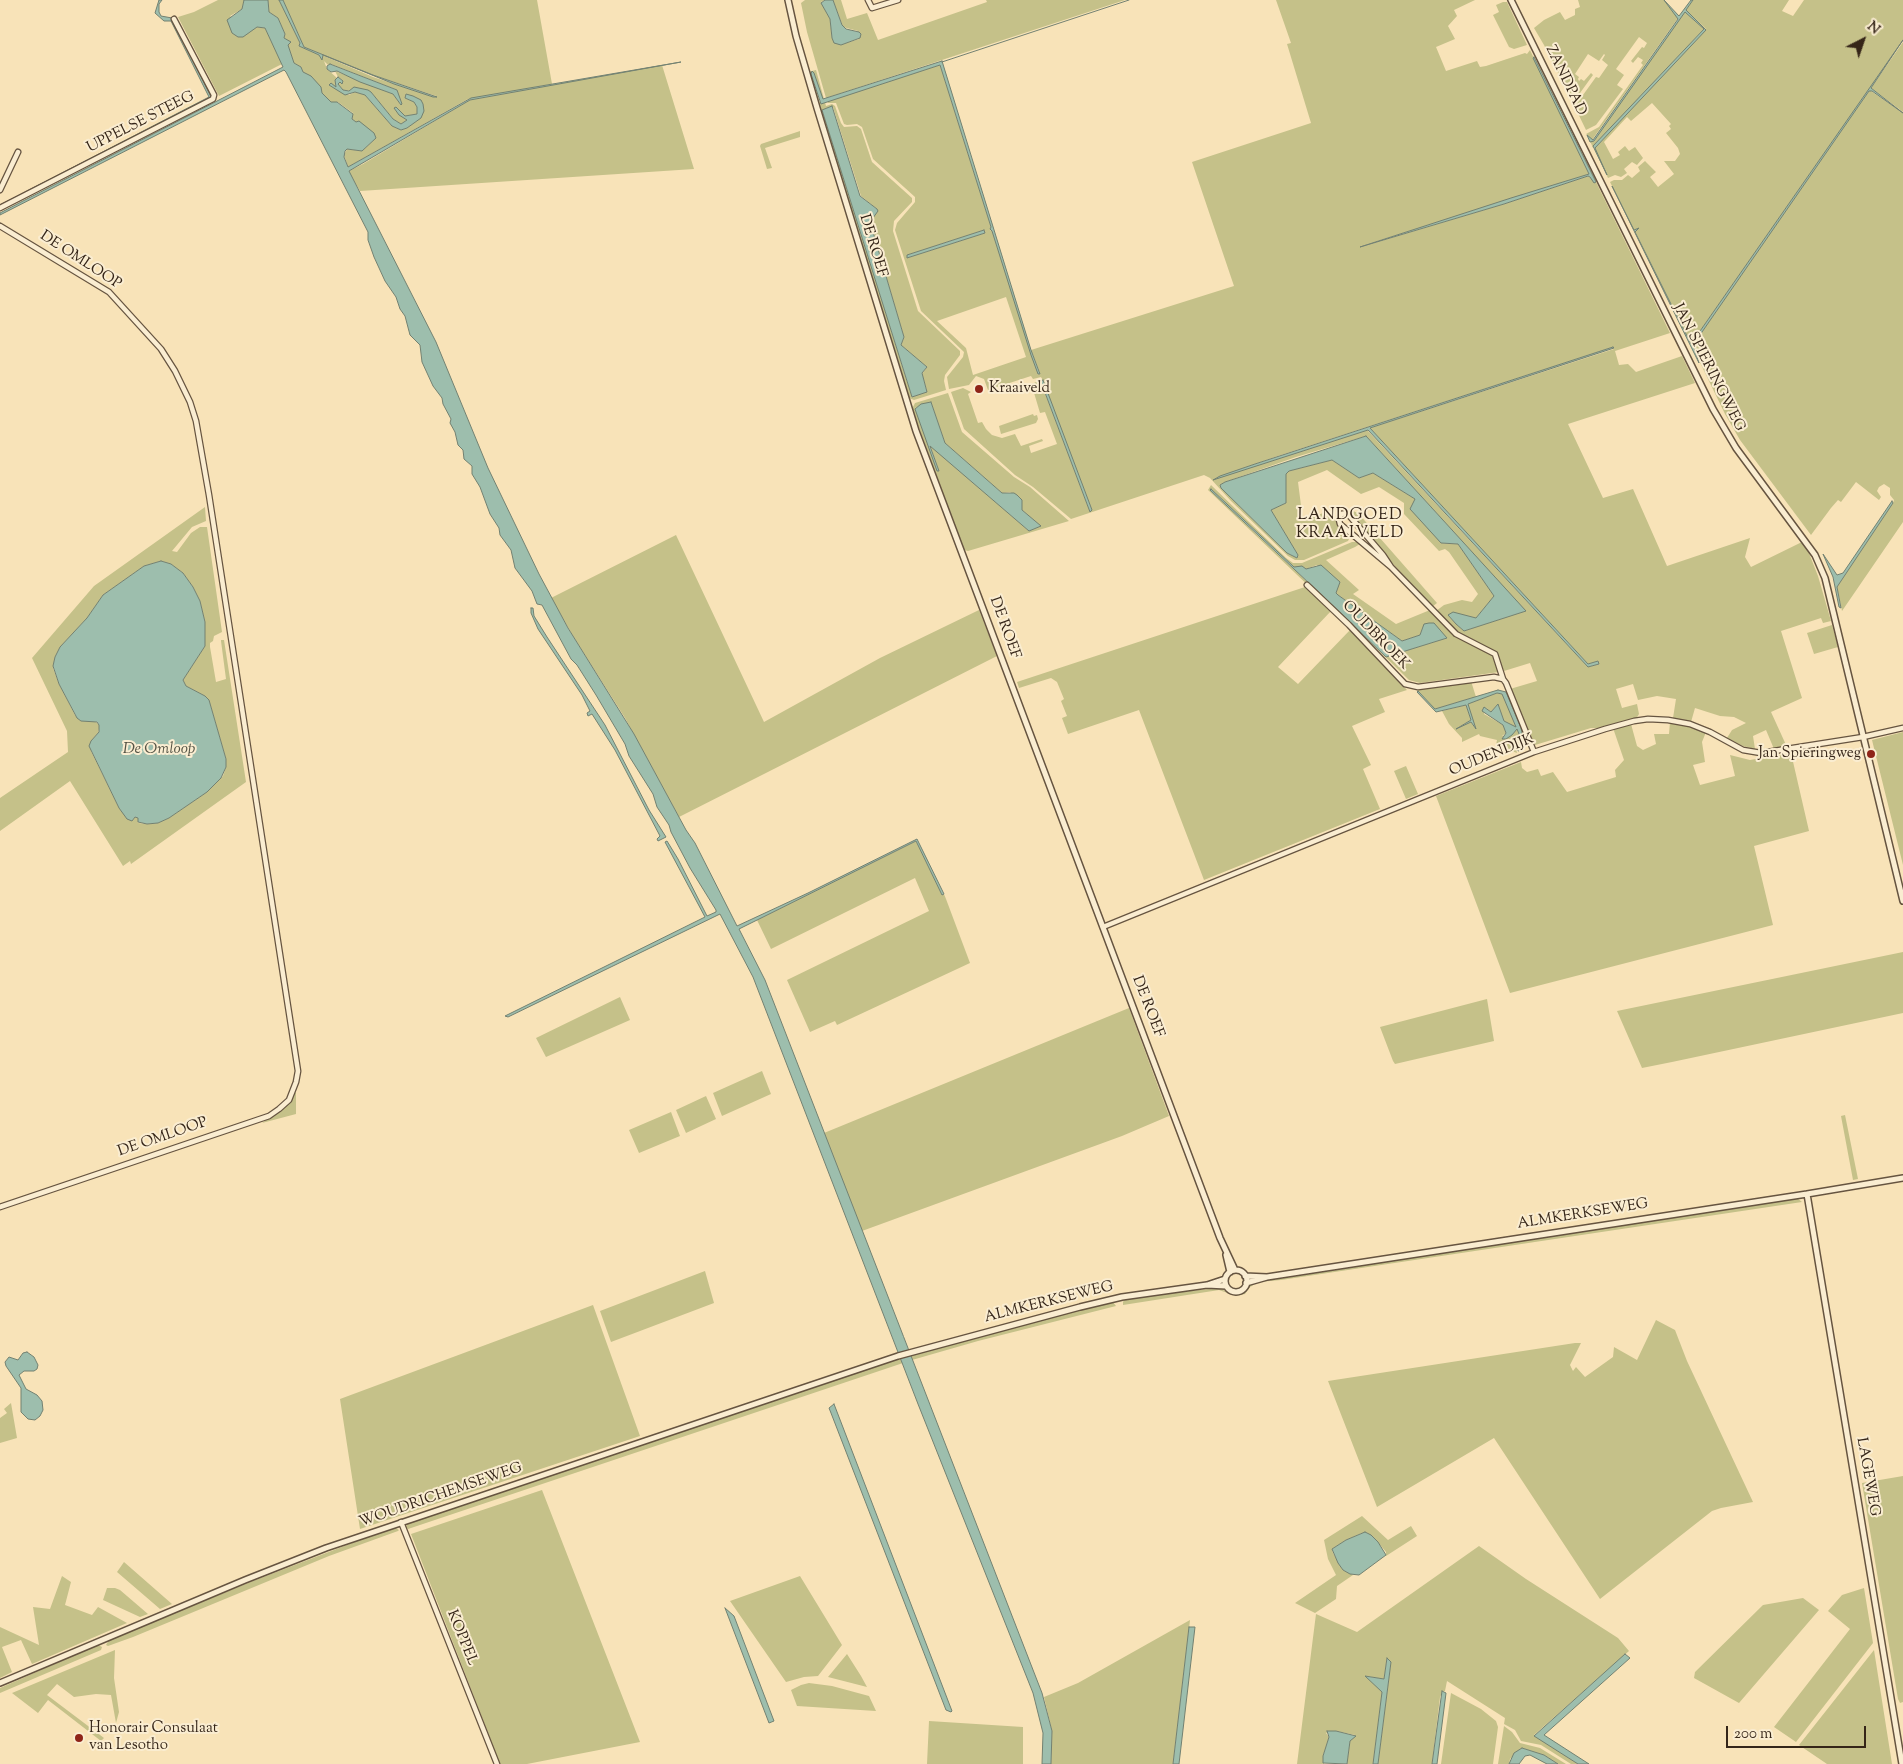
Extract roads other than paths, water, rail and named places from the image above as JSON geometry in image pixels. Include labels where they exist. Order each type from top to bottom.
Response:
[{"type":"street","name":"DE ROEF","points":[[788,0],[808,80],[916,431],[1226,1255],[1231,1261],[1232,1271]]},
{"type":"street","points":[[868,0],[872,8],[898,0]]},
{"type":"street","name":"ZANDPAD","points":[[1511,0],[1597,172]]},
{"type":"street","name":"UPPELSE STEEG","points":[[0,208],[213,99],[214,95],[174,19]]},
{"type":"street","points":[[0,190],[18,152]]},
{"type":"street","name":"JAN SPIERINGWEG","points":[[1597,172],[1725,432],[1815,555],[1825,578],[1903,901]]},
{"type":"street","name":"DE OMLOOP","points":[[0,226],[109,292],[161,349],[175,371],[190,402],[196,421],[209,495],[298,1071],[289,1100],[280,1110],[269,1116],[0,1207]]},
{"type":"street","points":[[1391,567],[1383,554],[1347,514],[1340,514],[1340,524],[1391,567],[1456,634],[1495,654],[1502,679],[1506,683],[1534,752]]},
{"type":"street","name":"OUDBROEK","points":[[1307,586],[1349,625],[1405,684],[1418,687],[1496,677],[1502,679]]},
{"type":"street","name":"OUDENDIJK","points":[[1103,927],[1534,752],[1605,729],[1648,719],[1668,720],[1690,724],[1752,753],[1774,752],[1863,737],[1903,728]]},
{"type":"street","name":"ALMKERKSEWEG","points":[[1246,1283],[1267,1277],[1903,1178]]},
{"type":"street","name":"LAGEWEG","points":[[1807,1194],[1902,1764]]},
{"type":"street","points":[[1232,1271],[1241,1272],[1245,1276],[1246,1283],[1242,1289],[1236,1292],[1229,1289],[1225,1282],[1232,1271]]},
{"type":"street","name":"ALMKERKSEWEG","points":[[1245,1276],[1267,1277]]},
{"type":"street","name":"ALMKERKSEWEG","points":[[898,1356],[1080,1306],[1207,1285],[1215,1287],[1225,1282]]},
{"type":"street","name":"WOUDRICHEMSEWEG","points":[[0,1683],[287,1562],[898,1356]]},
{"type":"street","name":"KOPPEL","points":[[401,1522],[496,1764]]},
{"type":"water","points":[[159,0],[162,0],[159,4],[161,16],[172,18],[211,97],[0,205],[209,97],[171,21],[164,21],[155,13]]},
{"type":"water","points":[[244,0],[268,0],[269,12],[278,18],[285,34],[284,38],[291,42],[288,45],[294,63],[301,67],[303,72],[311,76],[321,87],[322,93],[331,102],[337,102],[353,114],[352,119],[356,122],[359,121],[374,133],[376,138],[362,151],[347,149],[345,151],[344,157],[348,167],[471,98],[681,62],[470,100],[349,171],[436,342],[488,468],[539,574],[568,628],[634,734],[686,830],[695,843],[737,926],[917,839],[944,894],[942,895],[916,841],[739,929],[765,980],[1042,1693],[1052,1731],[1051,1764],[1042,1764],[1043,1733],[1033,1693],[918,1404],[753,977],[720,914],[508,1017],[505,1016],[705,917],[665,842],[667,841],[678,859],[707,916],[716,912],[716,910],[690,868],[669,825],[657,807],[653,794],[629,756],[625,744],[577,665],[571,659],[542,605],[537,604],[532,591],[515,568],[511,550],[500,535],[499,528],[490,514],[480,487],[472,474],[472,466],[464,459],[463,450],[458,445],[455,432],[450,423],[451,419],[442,398],[433,386],[422,362],[420,345],[410,335],[405,316],[374,257],[368,240],[368,232],[286,72],[284,70],[0,215],[0,213],[283,67],[265,28],[257,27],[243,37],[238,37],[232,33],[227,20],[242,9]]},
{"type":"water","points":[[279,0],[283,0],[304,47],[373,75],[437,97],[394,84],[323,55],[322,60],[319,55],[299,46],[300,43]]},
{"type":"water","points":[[825,0],[833,0],[842,25],[846,29],[859,32],[861,34],[860,38],[841,45],[834,43],[830,19],[821,3]]},
{"type":"water","points":[[1664,0],[1679,16],[1691,0],[1693,0],[1686,10],[1706,30],[1595,148],[1607,175],[1593,146],[1704,29],[1685,12],[1594,141],[1590,142],[1587,135],[1593,140],[1678,19]]},
{"type":"water","points":[[1903,40],[1871,88],[1903,113],[1872,91],[1869,91],[1693,345],[1699,363],[1612,186],[1634,230],[1639,228],[1635,232],[1691,344]]},
{"type":"water","points":[[1534,57],[1596,182],[1594,183],[1588,176],[1504,204],[1360,247],[1589,174]]},
{"type":"water","points":[[942,61],[1040,374],[1038,374],[1031,355],[990,229],[991,227],[940,65],[821,104],[811,74],[812,71],[823,99]]},
{"type":"water","points":[[330,64],[397,90],[402,104],[393,94],[337,71],[331,72],[327,69],[327,66]]},
{"type":"water","points":[[338,77],[343,81],[342,84],[340,82],[338,84],[343,90],[349,91],[354,87],[371,92],[393,119],[401,124],[407,120],[399,115],[394,108],[396,107],[405,116],[417,114],[417,107],[414,102],[405,98],[406,94],[413,96],[421,100],[423,104],[424,111],[421,118],[401,130],[392,126],[365,95],[355,92],[345,95],[329,85],[331,83],[336,87],[335,80]]},
{"type":"water","points":[[832,106],[860,196],[878,211],[870,222],[904,337],[901,345],[927,367],[922,373],[927,392],[912,397],[822,110]]},
{"type":"water","points":[[984,230],[985,233],[907,258],[907,255]]},
{"type":"water","points":[[1613,347],[1370,428],[1588,664],[1598,661],[1599,664],[1588,667],[1368,430],[1213,480],[1255,464]]},
{"type":"water","points":[[1043,380],[1092,510],[1090,512],[1041,382]]},
{"type":"water","points":[[931,402],[945,443],[1002,493],[1014,493],[1017,495],[1022,500],[1022,510],[1041,526],[1029,531],[930,446],[939,471],[937,471],[915,409],[921,404]]},
{"type":"water","points":[[1366,436],[1526,611],[1464,631],[1456,624],[1448,615],[1453,612],[1476,618],[1494,596],[1458,544],[1441,543],[1410,509],[1415,499],[1373,473],[1359,478],[1332,460],[1289,471],[1286,474],[1286,503],[1271,510],[1298,555],[1297,558],[1287,553],[1221,488],[1220,485],[1225,482]]},
{"type":"water","points":[[1211,489],[1294,567],[1302,566],[1306,569],[1321,565],[1340,582],[1336,593],[1338,595],[1402,641],[1420,635],[1424,624],[1429,623],[1434,623],[1447,638],[1386,657]]},
{"type":"water","points":[[1892,501],[1893,503],[1837,587],[1841,608],[1839,607],[1833,577],[1823,554],[1837,575],[1843,573]]},
{"type":"water","name":"De Omloop","points":[[161,561],[171,564],[183,573],[200,601],[205,622],[205,646],[183,680],[186,686],[209,700],[226,759],[226,767],[221,778],[207,792],[169,818],[158,823],[147,824],[138,822],[138,818],[135,817],[132,821],[127,819],[119,808],[89,746],[99,732],[99,725],[97,722],[81,721],[77,718],[59,684],[53,666],[60,647],[87,618],[103,595],[144,566]]},
{"type":"water","points":[[531,608],[533,608],[534,616],[547,637],[605,725],[649,810],[666,837],[658,841],[657,839],[660,836],[615,750],[592,714],[588,716],[587,713],[590,711],[582,695],[538,629],[531,613]]},
{"type":"water","points":[[1498,690],[1506,692],[1521,728],[1524,743],[1519,751],[1516,750],[1521,739],[1517,729],[1506,739],[1502,739],[1506,733],[1503,725],[1482,711],[1484,707],[1491,712],[1498,704],[1504,721],[1516,727],[1502,694],[1497,693],[1468,704],[1476,729],[1471,722],[1456,729],[1471,720],[1466,705],[1436,712],[1417,692],[1435,709]]},
{"type":"water","points":[[27,1352],[34,1357],[38,1365],[37,1369],[34,1371],[24,1371],[19,1375],[26,1389],[37,1395],[42,1401],[43,1410],[35,1420],[28,1419],[21,1412],[21,1388],[5,1362],[9,1357],[18,1360],[23,1353]]},
{"type":"water","points":[[834,1404],[951,1712],[946,1710],[829,1408]]},
{"type":"water","points":[[1365,1532],[1378,1542],[1386,1555],[1359,1575],[1350,1574],[1343,1570],[1332,1549],[1346,1540]]},
{"type":"water","points":[[725,1608],[734,1616],[774,1721],[769,1723]]},
{"type":"water","points":[[1189,1627],[1195,1627],[1179,1764],[1173,1764]]},
{"type":"water","points":[[1625,1654],[1630,1658],[1544,1735],[1589,1764],[1578,1764],[1534,1736]]},
{"type":"water","points":[[1387,1658],[1391,1662],[1378,1764],[1373,1764],[1382,1692],[1365,1676],[1384,1679]]},
{"type":"water","points":[[1442,1691],[1446,1693],[1437,1764],[1432,1764]]},
{"type":"water","points":[[1327,1731],[1336,1731],[1356,1736],[1350,1741],[1347,1764],[1323,1763],[1323,1756],[1329,1737]]},
{"type":"water","points":[[1522,1748],[1544,1755],[1558,1764],[1547,1764],[1530,1755],[1525,1756],[1519,1764],[1509,1764],[1514,1753]]},
{"type":"waterway","points":[[942,62],[1129,0]]},
{"type":"place","name":"Kraaiveld","points":[[979,389]]},
{"type":"place","name":"Jan Spieringweg","points":[[1871,754]]},
{"type":"place","name":"Honorair Consulaat van Lesotho","points":[[79,1738]]},
{"type":"district","name":"LANDGOED KRAAIVELD","points":[[1350,525]]}]
